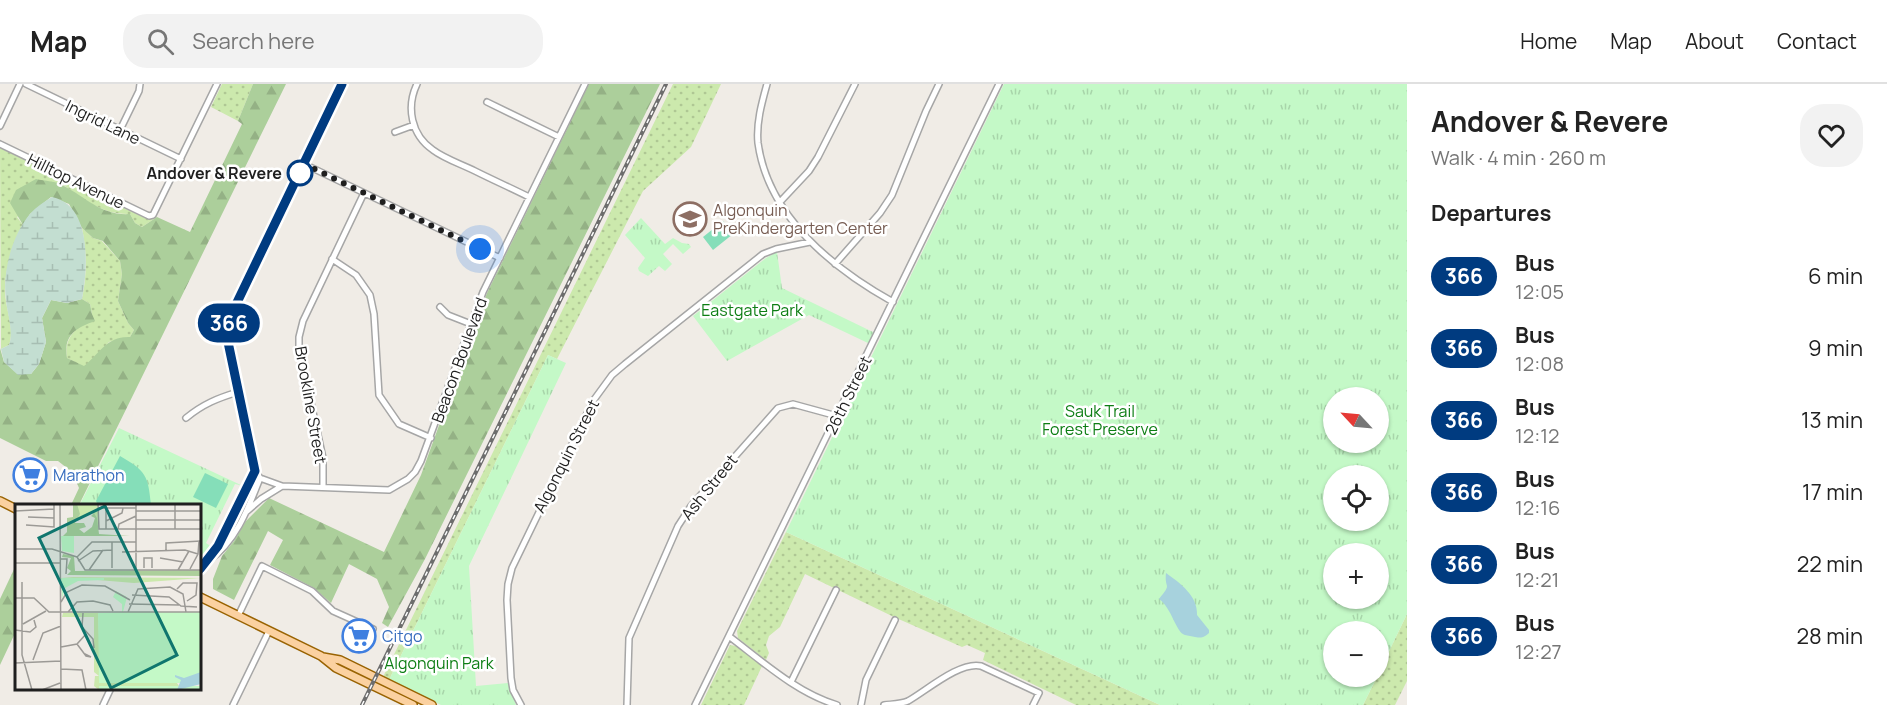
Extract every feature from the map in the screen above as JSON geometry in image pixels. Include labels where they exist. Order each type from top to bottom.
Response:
[{"type":"main road","points":[[0,501],[15,508]]},
{"type":"main road","points":[[201,598],[321,656],[336,668],[413,705]]},
{"type":"main road","points":[[321,656],[340,660],[432,705]]},
{"type":"street","points":[[0,126],[20,84]]},
{"type":"street","name":"Ingrid Lane","points":[[26,84],[181,159]]},
{"type":"street","points":[[120,130],[139,91],[140,84]]},
{"type":"street","points":[[181,159],[217,84]]},
{"type":"street","points":[[201,568],[216,556],[235,534],[260,478],[255,471],[228,342],[230,317],[342,84]]},
{"type":"street","points":[[417,84],[411,103],[414,125],[422,141],[433,151],[529,197]]},
{"type":"street","name":"Beacon Boulevard","points":[[260,478],[282,486],[382,490],[400,485],[415,472],[431,438],[483,292],[585,84]]},
{"type":"street","points":[[767,84],[761,105],[758,142],[768,183],[779,203],[810,242],[835,264],[860,284],[893,302]]},
{"type":"street","points":[[779,203],[809,171],[818,157],[855,84]]},
{"type":"street","points":[[835,264],[880,213],[892,195],[939,84]]},
{"type":"street","name":"26th Street","points":[[695,705],[999,84]]},
{"type":"street","points":[[487,102],[559,137]]},
{"type":"street","points":[[394,132],[414,125]]},
{"type":"street","name":"Hilltop Avenue","points":[[0,144],[148,216],[153,215],[181,159]]},
{"type":"street","points":[[304,164],[500,258]]},
{"type":"street","name":"Brookline Street","points":[[323,487],[323,458],[298,337],[303,321],[364,193]]},
{"type":"street","name":"Algonquin Street","points":[[521,705],[513,690],[511,678],[508,584],[518,554],[593,401],[612,375],[763,255],[776,249],[810,242]]},
{"type":"street","points":[[332,259],[356,274],[370,295],[374,314],[379,395],[399,424],[431,438]]},
{"type":"street","points":[[440,307],[447,315],[471,324]]},
{"type":"street","points":[[186,418],[211,400],[238,392]]},
{"type":"street","name":"Ash Street","points":[[627,705],[629,638],[678,526],[691,506],[778,408],[793,404],[837,416]]},
{"type":"street","points":[[205,564],[218,546],[255,471]]},
{"type":"street","points":[[246,512],[282,486]]},
{"type":"street","points":[[238,616],[262,566],[312,591],[333,610],[373,629]]},
{"type":"street","points":[[791,682],[836,590]]},
{"type":"street","points":[[861,705],[866,680],[895,620]]},
{"type":"street","points":[[232,705],[269,631]]},
{"type":"street","points":[[730,637],[791,682],[814,696],[837,705]]},
{"type":"street","points":[[884,705],[907,704],[938,681],[973,664],[1039,693],[1033,705]]},
{"type":"street","points":[[103,705],[110,690]]},
{"type":"green space","points":[[222,84],[253,84],[238,121],[211,107]]},
{"type":"green space","points":[[253,84],[286,84],[79,504],[71,504],[79,488],[72,472],[58,461],[46,461],[0,438],[0,348],[4,362],[18,374],[31,374],[39,364],[46,342],[42,318],[51,300],[67,303],[82,299],[90,304],[95,321],[82,326],[72,334],[66,350],[67,358],[84,366],[110,342],[122,337],[130,337],[134,330],[128,323],[118,301],[122,274],[120,261],[103,241],[93,238],[82,228],[69,204],[51,197],[30,214],[23,225],[10,203],[16,190],[36,179],[61,184],[111,212],[130,214],[135,223],[142,227],[157,217],[190,232],[242,124],[238,121]]},
{"type":"green space","points":[[589,84],[660,84],[425,559],[388,627],[382,623],[389,607],[377,579],[349,564],[331,603],[314,588],[270,565],[283,540],[268,531],[234,600],[213,589],[213,579],[222,556],[246,521],[269,498],[384,552],[421,475],[487,293]]},
{"type":"green space","points":[[673,84],[721,84],[691,147],[643,191],[557,359],[548,355],[389,680],[383,677]]},
{"type":"green space","name":"Sauk Trail Forest Preserve","points":[[1004,84],[1407,84],[1407,614],[1389,651],[1389,621],[1323,621],[1323,687],[1372,687],[1363,705],[1160,705],[786,532]]},
{"type":"green space","points":[[0,148],[145,218],[157,217],[142,227],[135,223],[130,214],[102,209],[62,184],[17,217],[23,225],[10,258],[5,284],[11,339],[9,345],[1,349]]},
{"type":"green space","points":[[52,197],[65,202],[81,225],[86,255],[82,299],[67,303],[51,300],[42,318],[46,342],[39,364],[31,374],[18,375],[4,362],[1,349],[9,345],[11,334],[5,289],[7,266],[18,232],[30,214]]},
{"type":"green space","points":[[641,218],[665,244],[673,238],[691,247],[683,254],[673,244],[663,254],[672,264],[665,271],[659,266],[648,276],[638,268],[645,258],[625,235]]},
{"type":"green space","points":[[723,221],[733,234],[713,250],[703,237]]},
{"type":"green space","points":[[82,228],[93,238],[102,241],[120,261],[122,274],[118,301],[128,323],[134,330],[130,337],[109,342],[84,367],[67,358],[66,351],[73,333],[92,314],[90,304],[82,299],[86,264]]},
{"type":"green space","name":"Eastgate Park","points":[[777,252],[782,288],[875,333],[870,344],[809,315],[727,361],[693,316],[766,258]]},
{"type":"green space","name":"Algonquin Park","points":[[548,355],[566,363],[469,566],[476,686],[508,683],[516,705],[441,705],[389,680]]},
{"type":"green space","points":[[119,428],[243,486],[235,484],[206,543],[212,547],[201,560],[201,504],[80,504]]},
{"type":"green space","points":[[120,456],[140,470],[147,480],[151,504],[98,504],[96,501]]},
{"type":"green space","points":[[205,473],[228,484],[216,508],[193,497]]},
{"type":"green space","points":[[786,532],[1160,705],[1076,705],[983,660],[985,653],[967,645],[962,647],[805,574],[780,627],[769,636],[766,645],[769,653],[766,660],[738,638],[737,631]]},
{"type":"green space","points":[[15,567],[15,633],[0,665],[0,599]]},
{"type":"green space","points":[[1407,614],[1407,681],[1395,705],[1363,705],[1372,687],[1389,687],[1389,651]]},
{"type":"green space","points":[[730,645],[736,646],[762,666],[744,705],[701,705]]},
{"type":"water","points":[[1166,573],[1182,586],[1195,602],[1197,615],[1209,630],[1205,636],[1197,637],[1182,633],[1159,599],[1167,588]]},
{"type":"railway","points":[[362,705],[666,84]]},
{"type":"bus line","name":"366","points":[[201,568],[218,546],[255,471],[228,342],[230,317],[342,84]]},
{"type":"place","name":"Andover & Revere","points":[[300,173]]},
{"type":"place","name":"Algonquin PreKindergarten Center","points":[[690,219]]},
{"type":"place","name":"Marathon","points":[[30,475]]},
{"type":"place","name":"Citgo","points":[[359,636]]},
{"type":"route","points":[[300,173],[304,164],[480,249]]}]
